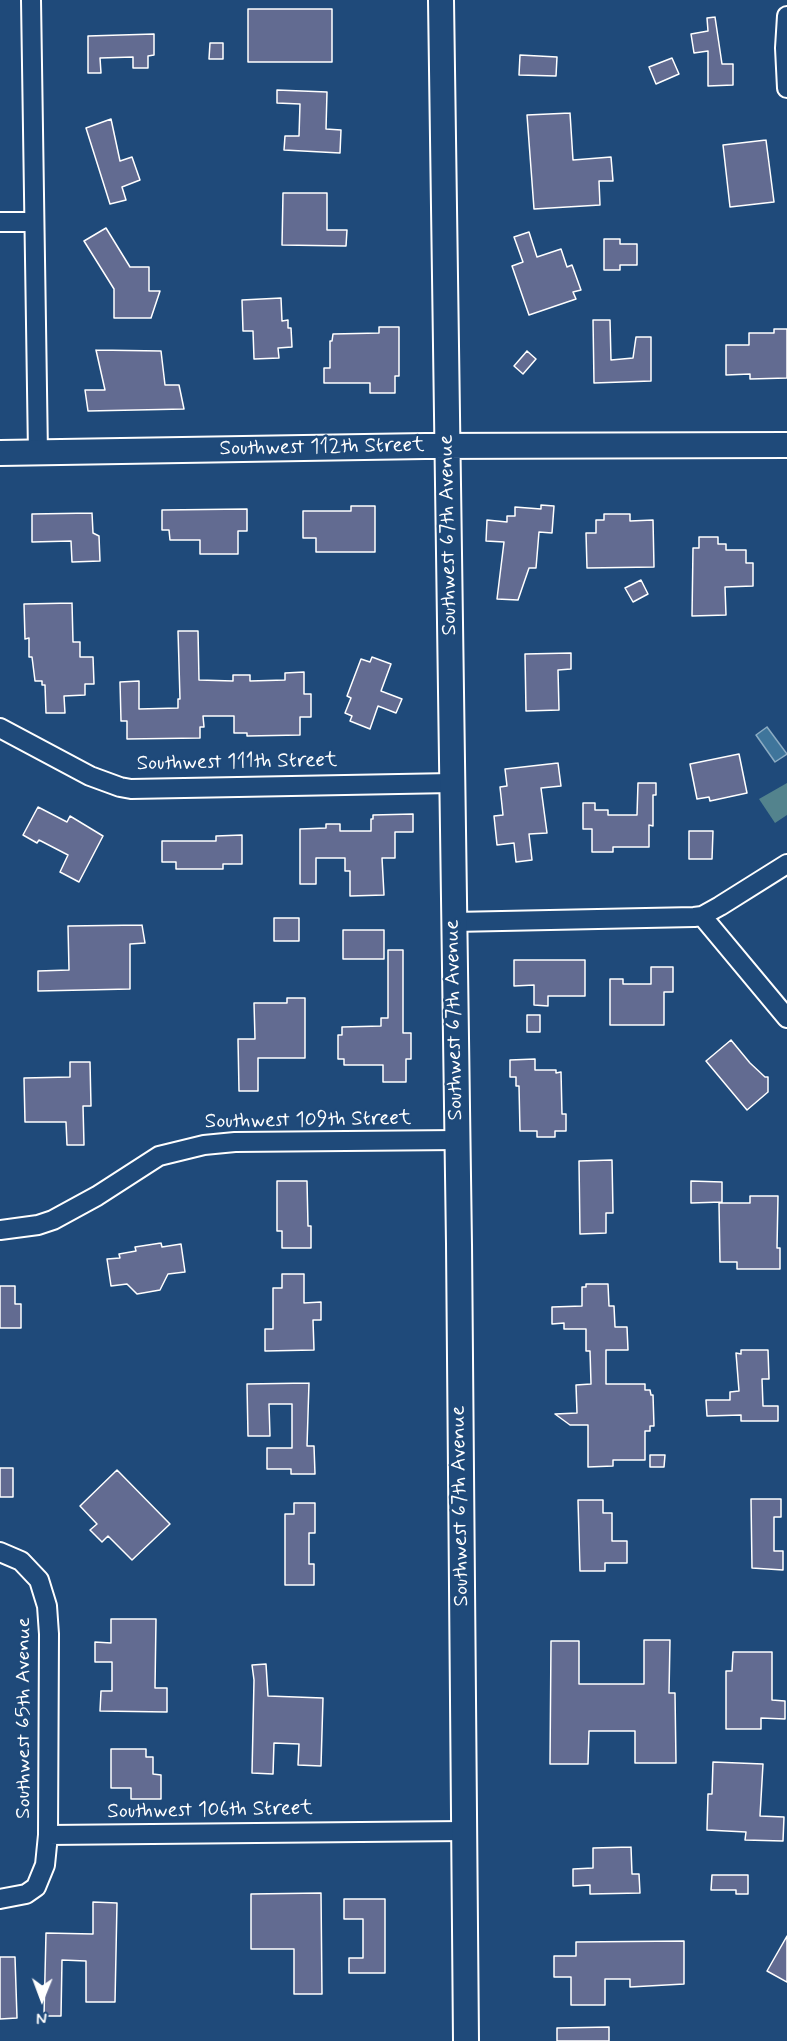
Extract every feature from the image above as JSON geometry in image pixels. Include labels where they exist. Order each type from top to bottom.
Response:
[{"type":"main road","name":"Southwest 67th Avenue","points":[[441,0],[457,1140],[466,2041]]},
{"type":"main road","name":"Southwest 112th Street","points":[[0,453],[787,445]]},
{"type":"street","points":[[32,0],[38,453]]},
{"type":"street","points":[[787,16],[785,48],[787,87]]},
{"type":"street","points":[[0,222],[34,222]]},
{"type":"street","name":"Southwest 111th Street","points":[[0,728],[90,776],[131,789],[452,783]]},
{"type":"street","points":[[454,922],[702,916],[787,864]]},
{"type":"street","points":[[702,916],[787,1018]]},
{"type":"street","name":"Southwest 109th Street","points":[[0,1230],[38,1225],[53,1220],[97,1196],[159,1156],[204,1144],[254,1141],[457,1140]]},
{"type":"street","name":"Southwest 65th Avenue","points":[[0,1552],[21,1561],[30,1569],[39,1580],[45,1594],[49,1618],[48,1835]]},
{"type":"street","name":"Southwest 106th Street","points":[[48,1835],[465,1831]]},
{"type":"street","points":[[0,1899],[26,1894],[36,1887],[45,1865],[48,1835]]},
{"type":"green space","points":[[787,783],[787,815],[775,823],[759,799]]},
{"type":"water","points":[[767,727],[787,754],[775,762],[756,735]]},
{"type":"building","points":[[248,9],[332,9],[332,62],[248,62]]},
{"type":"building","points":[[715,17],[722,64],[733,64],[733,85],[708,86],[708,51],[694,53],[691,34],[708,31],[707,18]]},
{"type":"building","points":[[154,34],[154,55],[148,56],[148,68],[133,68],[133,57],[100,58],[101,73],[88,73],[88,36]]},
{"type":"building","points":[[210,43],[223,43],[223,59],[209,59]]},
{"type":"building","points":[[520,55],[557,57],[556,76],[519,75]]},
{"type":"building","points":[[672,58],[679,74],[656,84],[649,67]]},
{"type":"building","points":[[277,90],[327,92],[326,129],[341,130],[340,153],[284,150],[285,136],[299,136],[300,104],[277,103]]},
{"type":"building","points":[[570,113],[573,160],[611,157],[613,181],[599,181],[600,205],[534,209],[527,115]]},
{"type":"building","points":[[111,119],[120,161],[132,157],[140,180],[122,187],[126,200],[110,204],[86,128]]},
{"type":"building","points":[[766,140],[774,202],[730,207],[723,145]]},
{"type":"building","points":[[283,193],[327,193],[327,230],[347,230],[346,246],[282,245]]},
{"type":"building","points":[[106,228],[130,267],[149,267],[149,291],[160,291],[151,318],[114,318],[114,289],[84,241]]},
{"type":"building","points":[[529,232],[537,257],[561,249],[567,267],[572,265],[581,290],[573,292],[576,299],[529,315],[512,266],[523,262],[514,237]]},
{"type":"building","points":[[604,239],[620,239],[620,244],[637,244],[637,265],[620,265],[620,270],[604,270]]},
{"type":"building","points":[[281,298],[282,321],[288,320],[292,347],[278,348],[279,358],[254,359],[253,331],[243,331],[242,300]]},
{"type":"building","points":[[593,320],[610,320],[611,360],[633,358],[636,337],[651,337],[651,381],[594,383]]},
{"type":"building","points":[[379,327],[399,327],[399,376],[395,376],[395,393],[370,393],[370,383],[324,383],[324,368],[330,368],[330,341],[332,341],[333,334],[379,333]]},
{"type":"building","points":[[774,329],[787,329],[787,378],[750,379],[750,374],[726,375],[726,345],[749,345],[749,333],[774,333]]},
{"type":"building","points":[[96,350],[161,351],[165,385],[179,385],[184,409],[88,411],[85,390],[105,390]]},
{"type":"building","points":[[527,351],[536,359],[523,374],[514,366]]},
{"type":"building","points":[[541,505],[554,506],[552,533],[539,532],[536,568],[529,568],[518,600],[497,599],[504,542],[486,541],[487,520],[507,522],[507,516],[515,516],[515,507],[541,509]]},
{"type":"building","points":[[351,506],[375,506],[375,552],[316,552],[316,538],[303,538],[303,511],[351,511]]},
{"type":"building","points":[[247,509],[247,531],[238,531],[238,554],[200,554],[200,540],[170,540],[169,530],[162,530],[162,510]]},
{"type":"building","points":[[92,513],[93,533],[99,536],[100,561],[72,562],[71,541],[32,542],[32,514]]},
{"type":"building","points":[[604,514],[630,514],[630,521],[653,520],[654,567],[587,568],[586,533],[596,533],[596,520],[604,520]]},
{"type":"building","points":[[699,537],[718,537],[718,544],[726,544],[726,550],[746,550],[746,563],[753,563],[753,586],[725,587],[726,615],[692,616],[693,548],[699,548]]},
{"type":"building","points":[[641,580],[648,594],[633,602],[625,588]]},
{"type":"building","points":[[72,603],[73,642],[80,642],[80,657],[93,657],[94,684],[85,684],[85,695],[64,696],[65,713],[46,713],[45,685],[42,685],[42,681],[35,681],[32,657],[29,657],[29,638],[25,639],[24,604]]},
{"type":"building","points":[[178,631],[198,631],[199,680],[233,681],[233,675],[250,675],[250,681],[285,680],[285,673],[304,672],[304,694],[311,694],[311,717],[300,717],[300,735],[247,736],[247,733],[234,733],[234,716],[203,716],[204,727],[200,727],[200,738],[127,739],[127,721],[121,721],[120,682],[139,681],[139,709],[178,708],[178,699],[180,699]]},
{"type":"building","points":[[571,653],[571,669],[558,670],[559,710],[526,711],[525,654]]},
{"type":"building","points":[[372,657],[391,664],[381,691],[402,699],[396,713],[378,706],[370,729],[350,721],[352,716],[345,713],[351,698],[347,696],[361,659],[370,662]]},
{"type":"building","points":[[739,754],[747,793],[710,801],[709,797],[697,799],[690,764]]},
{"type":"building","points":[[558,763],[561,786],[541,788],[547,833],[529,834],[532,860],[516,862],[514,843],[497,845],[494,816],[503,815],[500,787],[507,786],[505,769]]},
{"type":"building","points":[[638,783],[656,783],[656,795],[653,795],[653,826],[649,825],[649,847],[613,847],[613,852],[592,852],[592,829],[583,829],[583,803],[595,803],[595,810],[608,810],[608,815],[637,815]]},
{"type":"building","points":[[38,807],[67,822],[70,816],[103,836],[79,882],[60,872],[68,855],[39,840],[37,843],[23,835]]},
{"type":"building","points":[[413,814],[413,832],[395,832],[395,858],[382,858],[384,895],[350,896],[350,871],[345,871],[345,858],[316,858],[316,884],[300,884],[300,829],[326,828],[326,824],[340,824],[340,831],[371,831],[373,815]]},
{"type":"building","points":[[689,831],[713,831],[712,859],[689,859]]},
{"type":"building","points":[[242,835],[242,864],[223,864],[223,869],[176,869],[176,862],[162,862],[162,841],[216,841],[216,836]]},
{"type":"building","points":[[274,918],[299,918],[299,941],[274,941]]},
{"type":"building","points":[[142,925],[145,943],[130,944],[130,989],[38,991],[38,971],[69,970],[68,926]]},
{"type":"building","points":[[343,930],[384,930],[384,959],[343,959]]},
{"type":"building","points":[[388,950],[403,950],[403,1033],[411,1033],[411,1059],[406,1059],[406,1082],[383,1082],[383,1065],[344,1065],[344,1059],[338,1059],[338,1035],[342,1035],[342,1027],[381,1026],[381,1018],[388,1018]]},
{"type":"building","points":[[514,960],[585,960],[585,996],[548,996],[548,1006],[534,1005],[534,985],[514,986]]},
{"type":"building","points":[[651,967],[673,967],[673,992],[664,992],[664,1025],[610,1025],[610,979],[623,979],[623,984],[651,984]]},
{"type":"building","points":[[287,998],[305,998],[305,1058],[258,1058],[258,1091],[239,1091],[238,1039],[255,1039],[254,1003],[287,1003]]},
{"type":"building","points":[[527,1015],[540,1015],[540,1032],[527,1032]]},
{"type":"building","points":[[731,1040],[750,1063],[765,1077],[768,1077],[768,1092],[747,1110],[706,1061]]},
{"type":"building","points":[[535,1059],[535,1070],[561,1072],[562,1114],[566,1114],[566,1131],[555,1131],[555,1137],[537,1137],[537,1131],[520,1131],[519,1086],[516,1086],[516,1077],[510,1077],[510,1060]]},
{"type":"building","points":[[70,1062],[90,1062],[91,1106],[83,1106],[84,1145],[67,1145],[66,1122],[25,1122],[24,1078],[70,1077]]},
{"type":"building","points":[[612,1160],[613,1213],[606,1213],[606,1233],[580,1234],[579,1161]]},
{"type":"building","points":[[277,1181],[307,1181],[311,1248],[282,1248],[282,1231],[277,1231]]},
{"type":"building","points":[[691,1181],[722,1182],[722,1202],[691,1203]]},
{"type":"building","points":[[750,1196],[778,1196],[777,1248],[780,1248],[780,1269],[737,1269],[737,1262],[720,1262],[719,1203],[750,1203]]},
{"type":"building","points":[[161,1243],[162,1247],[181,1244],[185,1272],[168,1274],[160,1290],[137,1294],[127,1284],[111,1286],[107,1259],[120,1258],[119,1254],[136,1251],[135,1247]]},
{"type":"building","points":[[282,1274],[304,1274],[304,1303],[321,1302],[321,1320],[313,1320],[314,1350],[265,1351],[265,1329],[273,1329],[273,1288],[282,1288]]},
{"type":"building","points":[[586,1284],[608,1284],[609,1306],[614,1306],[615,1327],[627,1327],[628,1350],[606,1350],[606,1384],[645,1384],[645,1390],[650,1390],[653,1395],[654,1426],[650,1426],[650,1431],[645,1431],[645,1460],[613,1460],[613,1466],[588,1467],[588,1425],[570,1425],[555,1414],[577,1413],[576,1385],[591,1384],[590,1351],[586,1351],[586,1329],[564,1329],[564,1323],[552,1324],[552,1307],[582,1306],[582,1287],[586,1287]]},
{"type":"building","points":[[0,1286],[15,1286],[15,1304],[21,1304],[21,1328],[0,1328]]},
{"type":"building","points":[[741,1350],[768,1350],[769,1379],[762,1379],[763,1406],[778,1406],[778,1421],[741,1421],[741,1415],[707,1416],[706,1400],[730,1400],[730,1392],[739,1391],[736,1353],[741,1354]]},
{"type":"building","points":[[309,1383],[307,1446],[314,1446],[315,1474],[291,1474],[291,1469],[267,1469],[267,1448],[292,1448],[292,1404],[269,1404],[270,1436],[248,1436],[247,1384]]},
{"type":"building","points":[[650,1455],[665,1455],[664,1467],[650,1467]]},
{"type":"building","points":[[0,1468],[13,1468],[13,1497],[0,1497]]},
{"type":"building","points":[[117,1470],[170,1524],[132,1560],[108,1536],[102,1542],[90,1530],[97,1524],[80,1506]]},
{"type":"building","points":[[751,1499],[781,1499],[781,1517],[774,1517],[774,1551],[783,1551],[783,1570],[752,1568]]},
{"type":"building","points":[[578,1500],[603,1500],[603,1513],[612,1513],[612,1541],[627,1541],[627,1563],[605,1563],[605,1571],[580,1571]]},
{"type":"building","points":[[294,1503],[315,1503],[315,1533],[309,1533],[309,1564],[314,1564],[314,1585],[285,1585],[285,1514],[294,1514]]},
{"type":"building","points":[[111,1619],[156,1619],[155,1688],[167,1688],[167,1712],[100,1711],[101,1691],[112,1691],[112,1662],[95,1662],[95,1642],[111,1643]]},
{"type":"building","points":[[644,1640],[670,1640],[669,1693],[675,1693],[676,1763],[635,1763],[635,1731],[589,1731],[588,1764],[550,1764],[551,1641],[579,1641],[579,1684],[644,1684]]},
{"type":"building","points":[[733,1652],[772,1652],[772,1700],[785,1701],[785,1719],[761,1718],[761,1729],[726,1729],[726,1671],[732,1671]]},
{"type":"building","points":[[266,1664],[268,1696],[323,1698],[321,1766],[298,1765],[299,1744],[274,1743],[273,1774],[252,1773],[254,1680],[252,1665]]},
{"type":"building","points":[[111,1749],[146,1749],[146,1757],[153,1757],[153,1774],[161,1775],[161,1799],[131,1799],[131,1788],[111,1788]]},
{"type":"building","points":[[713,1762],[763,1764],[760,1816],[784,1817],[783,1841],[745,1840],[746,1832],[707,1830],[708,1794],[712,1794]]},
{"type":"building","points":[[631,1847],[632,1874],[639,1874],[640,1893],[590,1894],[590,1885],[573,1886],[573,1869],[593,1868],[593,1848]]},
{"type":"building","points":[[712,1875],[748,1875],[748,1894],[736,1894],[736,1890],[711,1890]]},
{"type":"building","points":[[321,1893],[322,1994],[294,1994],[294,1949],[251,1949],[251,1894]]},
{"type":"building","points":[[344,1899],[385,1899],[385,1973],[349,1973],[349,1958],[363,1958],[363,1919],[344,1919]]},
{"type":"building","points":[[93,1902],[117,1903],[115,2002],[86,2002],[86,1961],[62,1960],[61,2016],[44,2016],[46,1933],[93,1934]]},
{"type":"building","points":[[787,1936],[787,1982],[767,1971]]},
{"type":"building","points":[[684,1941],[684,1984],[630,1987],[630,1979],[605,1979],[605,2005],[571,2005],[571,1977],[554,1977],[554,1956],[576,1956],[576,1942]]},
{"type":"building","points":[[0,1957],[15,1957],[17,2018],[0,2019]]},
{"type":"building","points":[[609,2027],[609,2041],[557,2041],[557,2028]]}]
